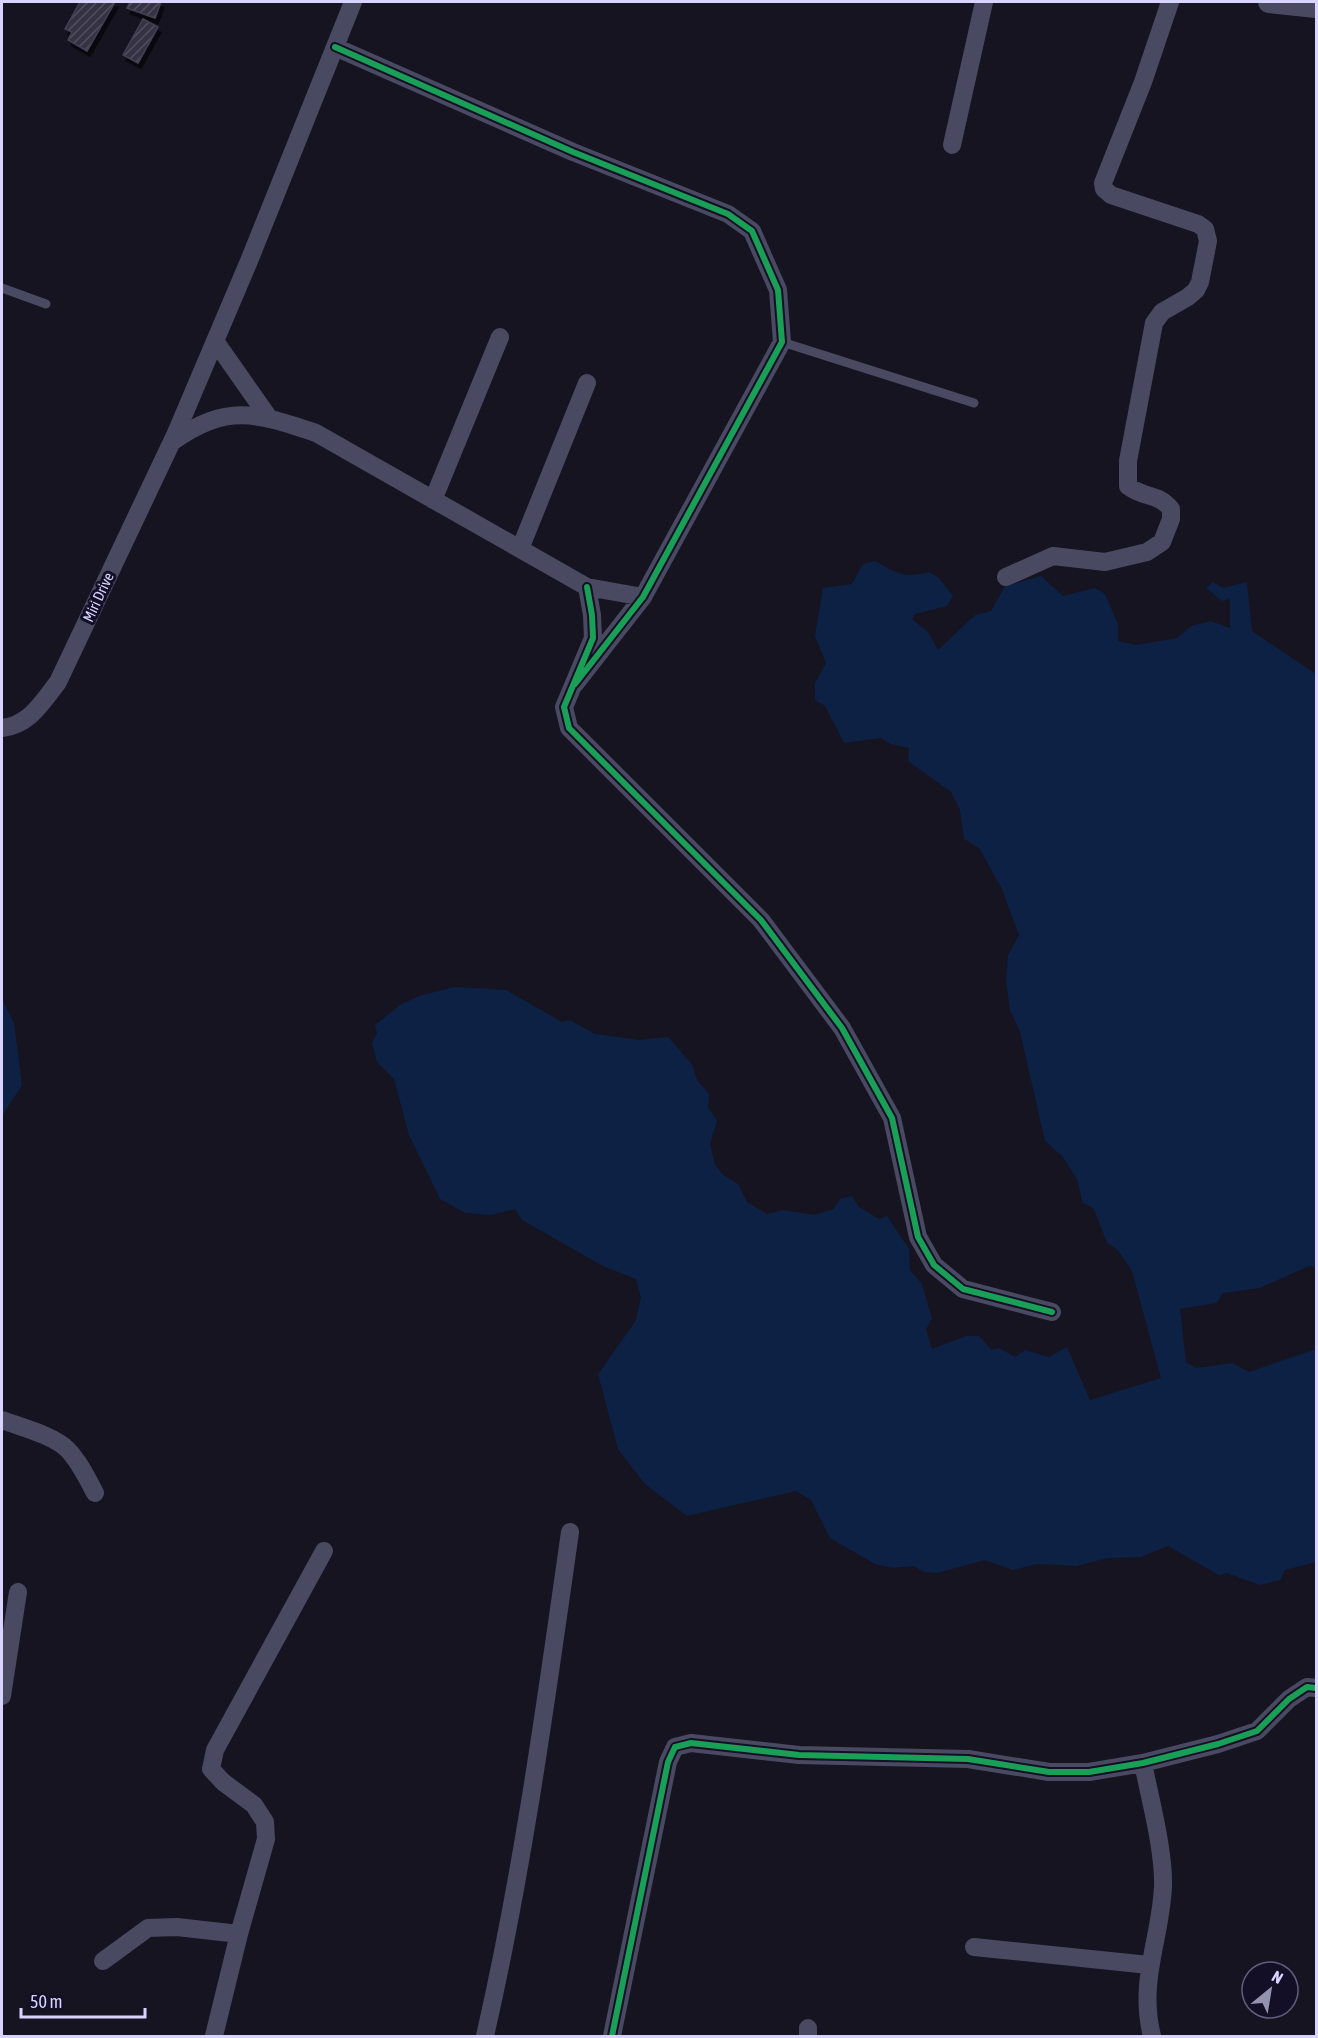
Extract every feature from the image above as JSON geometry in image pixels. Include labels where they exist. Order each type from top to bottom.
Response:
[{"type":"street","name":"Miri Drive","points":[[2,728],[12,727],[34,713],[58,682],[215,341],[353,2]]},
{"type":"street","points":[[952,146],[984,2]]},
{"type":"street","points":[[1006,577],[1053,556],[1105,562],[1147,552],[1162,542],[1171,519],[1171,509],[1163,499],[1135,492],[1128,486],[1128,461],[1154,323],[1162,312],[1196,290],[1200,282],[1208,242],[1205,229],[1198,224],[1112,195],[1104,189],[1103,183],[1143,82],[1170,2]]},
{"type":"street","points":[[1269,2],[1317,7]]},
{"type":"street","points":[[335,47],[573,152],[728,214],[753,231],[778,290],[782,342],[644,597],[575,684]]},
{"type":"street","points":[[433,500],[500,337]]},
{"type":"street","points":[[215,341],[269,418]]},
{"type":"street","points":[[520,549],[587,383]]},
{"type":"street","points":[[170,443],[207,420],[238,414],[269,418],[316,433],[587,587],[644,597]]},
{"type":"street","points":[[587,587],[593,638],[564,707],[569,728],[761,920],[842,1028],[892,1118],[918,1237],[933,1265],[963,1289],[1052,1312]]},
{"type":"street","points":[[2,1420],[43,1435],[65,1447],[81,1467],[95,1493]]},
{"type":"street","points":[[486,2037],[501,1965],[539,1742],[570,1532]]},
{"type":"street","points":[[214,2037],[239,1934],[266,1839],[265,1822],[254,1805],[223,1782],[211,1769],[215,1750],[324,1551]]},
{"type":"street","points":[[2,1696],[18,1592]]},
{"type":"street","points":[[612,2037],[668,1762],[675,1748],[691,1743],[799,1755],[968,1759],[1049,1772],[1089,1773],[1218,1744],[1257,1731],[1289,1699],[1307,1687],[1317,1688]]},
{"type":"street","points":[[1143,1762],[1161,1860],[1163,1886],[1149,1965],[1147,2005],[1152,2037]]},
{"type":"street","points":[[103,1960],[148,1928],[177,1927],[239,1934]]},
{"type":"street","points":[[974,1947],[1149,1965]]},
{"type":"lane","points":[[2,288],[46,304]]},
{"type":"lane","points":[[782,342],[974,403]]},
{"type":"water","points":[[875,561],[901,574],[913,575],[929,572],[939,578],[953,596],[947,606],[915,614],[912,619],[928,632],[938,650],[975,615],[991,611],[1005,586],[1041,576],[1063,596],[1095,588],[1105,594],[1118,624],[1118,641],[1136,645],[1177,638],[1191,626],[1211,621],[1230,628],[1230,599],[1222,601],[1206,588],[1213,582],[1223,588],[1247,582],[1252,631],[1316,674],[1316,1267],[1309,1266],[1260,1288],[1223,1293],[1217,1303],[1180,1309],[1186,1362],[1196,1368],[1233,1363],[1249,1372],[1316,1349],[1316,1562],[1285,1570],[1280,1580],[1260,1585],[1227,1573],[1219,1575],[1168,1546],[1141,1557],[1108,1558],[1076,1566],[1037,1564],[1013,1570],[985,1560],[937,1573],[924,1572],[914,1566],[893,1568],[875,1564],[830,1538],[811,1500],[796,1491],[687,1516],[645,1484],[618,1449],[598,1374],[635,1322],[641,1298],[636,1279],[603,1266],[522,1220],[515,1209],[491,1215],[465,1213],[440,1199],[409,1135],[394,1079],[377,1062],[372,1043],[377,1033],[375,1025],[400,1005],[419,996],[454,987],[506,990],[562,1022],[570,1020],[595,1034],[639,1040],[668,1037],[692,1064],[697,1080],[709,1094],[708,1107],[717,1121],[710,1144],[715,1164],[723,1175],[738,1184],[747,1202],[767,1214],[783,1210],[814,1215],[834,1209],[840,1199],[852,1196],[859,1207],[879,1219],[887,1216],[909,1249],[910,1270],[922,1284],[932,1319],[926,1329],[932,1349],[966,1336],[979,1336],[992,1350],[999,1348],[1015,1357],[1025,1350],[1049,1357],[1067,1347],[1090,1400],[1161,1378],[1132,1271],[1117,1249],[1107,1243],[1094,1209],[1083,1203],[1077,1179],[1063,1157],[1045,1141],[1020,1032],[1010,1010],[1006,981],[1008,955],[1019,935],[1002,889],[979,848],[964,839],[960,810],[951,792],[908,761],[909,748],[891,744],[881,738],[844,743],[825,706],[815,700],[815,683],[826,663],[815,636],[823,588],[852,584],[863,564]]},
{"type":"water","points":[[2,999],[14,1023],[22,1085],[2,1116]]},
{"type":"building","points":[[80,2],[115,2],[87,51],[68,40],[72,32],[65,29]]},
{"type":"building","points":[[130,2],[161,2],[155,18],[127,8]]},
{"type":"building","points":[[143,19],[158,27],[138,63],[123,55]]},
{"type":"cycle path","points":[[335,47],[573,152],[728,214],[752,231],[778,290],[782,342],[643,597],[575,684]]},
{"type":"cycle path","points":[[587,587],[593,638],[564,707],[569,728],[761,920],[842,1028],[892,1118],[918,1237],[934,1265],[963,1289],[1052,1312]]},
{"type":"cycle path","points":[[612,2036],[668,1762],[675,1747],[691,1743],[799,1755],[968,1759],[1049,1772],[1089,1772],[1143,1763],[1218,1744],[1257,1731],[1289,1699],[1307,1687],[1316,1688]]}]
